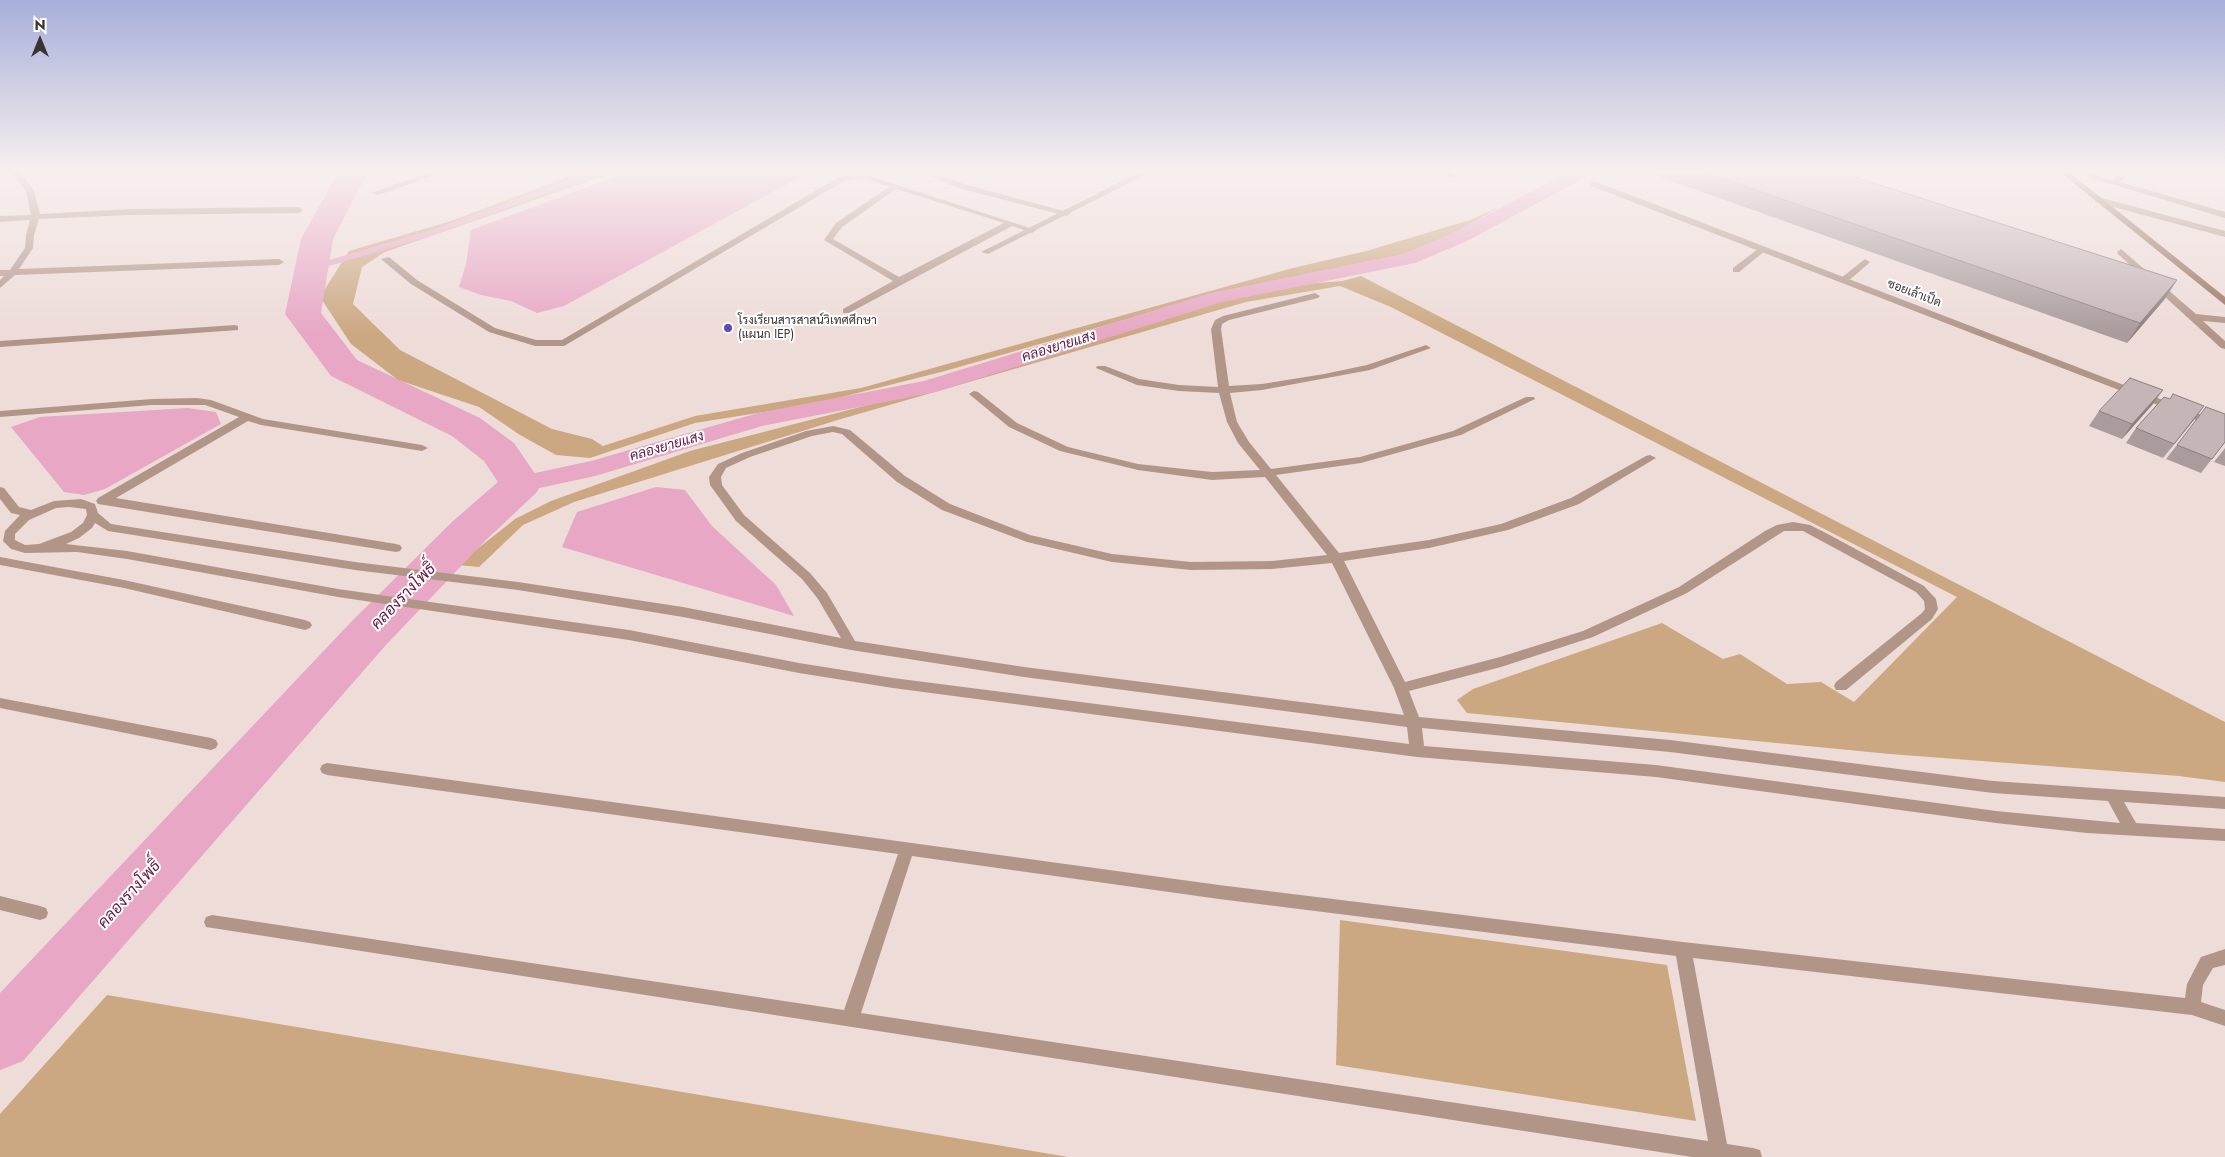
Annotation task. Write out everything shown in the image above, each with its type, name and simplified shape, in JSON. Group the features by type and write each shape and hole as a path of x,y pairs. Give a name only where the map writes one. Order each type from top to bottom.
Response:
{"street":[{"path":"0,285 13,272 29,248 33,226"},
{"path":"386,259 414,282 492,330 535,343 564,343 762,226"},
{"path":"838,226 828,240 899,281"},
{"path":"846,311 899,281 1005,226"},
{"path":"1020,226 1032,230"},
{"path":"985,252 1040,226"},
{"name":"ซอยเล้าเป็ด","path":"1703,226 2225,428"},
{"path":"2130,226 2225,302"},
{"path":"2195,226 2225,234"},
{"path":"1736,270 1762,249"},
{"path":"2121,252 2225,346"},
{"path":"0,273 279,262"},
{"path":"1844,280 1865,262"},
{"path":"1315,296 1226,318 1218,322 1216,329 1224,390 1232,422 1244,443 1336,558 1400,688 1414,722 1417,751"},
{"path":"2194,317 2225,320"},
{"path":"0,344 235,328"},
{"path":"1101,368 1137,382 1179,388 1224,390 1262,387 1324,377 1370,367 1426,348"},
{"path":"974,394 1013,425 1064,449 1138,467 1212,476 1268,473 1361,460 1447,436 1530,399"},
{"path":"0,414 152,402 197,401 207,402 247,417 280,425 422,448"},
{"path":"39,548 58,543 75,535 88,525 91,511 106,500 247,417"},
{"path":"851,645 823,596 806,576 740,518 716,485 715,477 722,466 746,455 810,433 833,430 846,432 902,479 946,507 1027,538 1112,558 1191,566 1272,565 1336,558 1429,544 1504,527 1576,501 1650,458"},
{"path":"0,491 15,510 32,514"},
{"path":"106,500 396,548"},
{"path":"2225,803 1993,787 1670,746 1414,722 1024,672 851,645 683,612 515,586 356,566 108,527 81,503 69,502 54,505 32,514 15,526 9,534 9,541 15,546 25,549 77,548 127,554 338,594 629,635 798,668 883,681 1417,751 1656,771 1996,817 2132,831 2225,835"},
{"path":"1400,688 1501,662 1588,634 1683,590 1775,531 1793,526 1806,528 1822,536 1920,589 1930,599 1932,609 1927,616 1841,686"},
{"path":"0,571 5,562 25,549"},
{"path":"5,562 124,584 305,625"},
{"path":"0,703 211,744"},
{"path":"327,769 1219,892 1683,949 2192,1007 2225,1018"},
{"path":"2112,795 2132,831"},
{"path":"850,1019 907,849"},
{"path":"0,903 40,913"},
{"path":"212,922 1753,1157"},
{"path":"1683,949 1719,1151"},
{"path":"2192,1007 2195,984 2207,962 2225,957"}],"shaded area":[{"path":"434,226 460,226 385,252 362,267 353,304 400,350 552,429 592,439 603,446 695,416 861,388 1293,268 1366,251 1450,226 1466,226 1430,247 1401,256 1205,297 945,371 814,404 695,423 590,458 556,455 520,435 479,407 398,380 351,344 320,297 349,251"},
{"path":"482,226 710,226 564,306 537,313 511,301 481,295 459,287 466,264 471,230"},
{"path":"1361,276 2225,722 2225,782 2179,776 1890,754 1467,713 1457,700 1473,689 1662,623 1723,659 1740,654 1787,684 1821,682 1854,702 1957,597 1391,307 1340,286 1246,302 841,419 574,502 523,525 479,567 457,565 515,519 551,501 690,451 895,398 1236,295 1304,284 1342,281"},
{"path":"188,408 216,412 221,424 105,489 84,495 64,492 11,427 40,417"},
{"path":"656,487 685,490 712,526 776,585 794,616 562,547 577,512"},
{"path":"1340,920 1667,965 1696,1121 1336,1065"},
{"path":"107,995 1068,1157 0,1157 0,1114"}],"building":[{"path":"1860,226 2008,226 2177,280 2140,323"},
{"path":"2130,378 2163,390 2132,424 2099,411"},
{"path":"2173,394 2204,406 2174,444 2136,428 2164,397 2170,399"},
{"path":"2206,407 2225,414 2225,442 2212,459 2177,445"}],"waterway":[{"name":"คลองรางโพธิ์","path":"0,1039 368,634 469,531 521,484 499,452 466,427 344,368 303,314 317,239 324,226"},
{"path":"312,268 450,226"},
{"name":"คลองยายแสง","path":"521,484 595,468 758,420 928,387 1218,297 1408,259 1481,226"}],"place":[{"name":"โรงเรียนสารสาสน์วิเทศศึกษา (แผนก IEP)","path":"728,328"}]}
